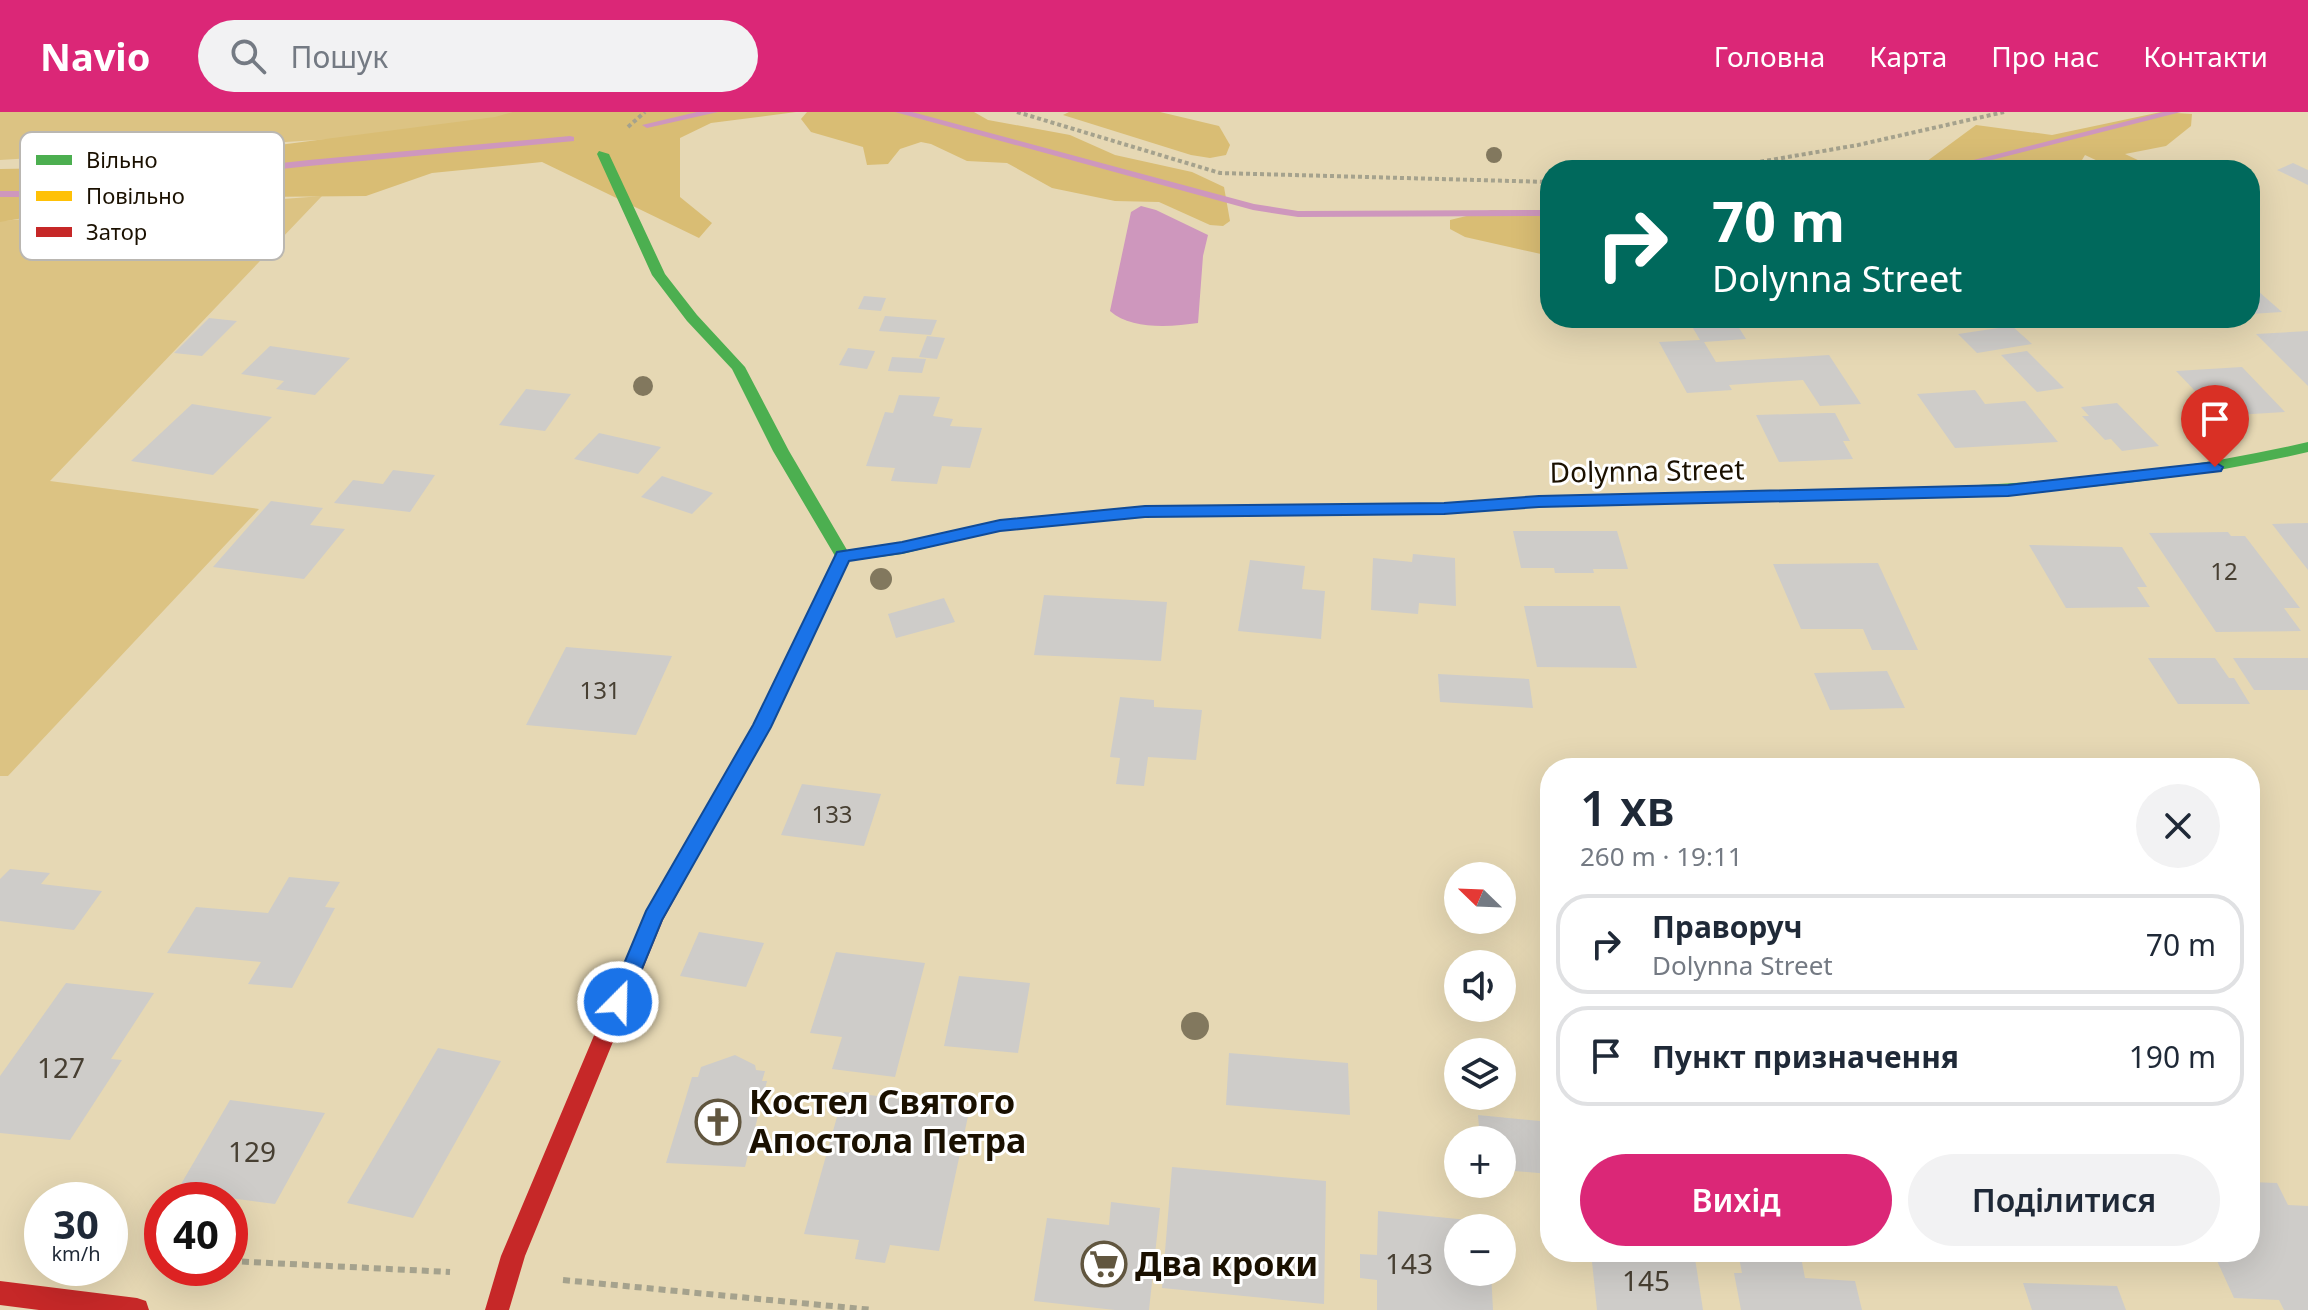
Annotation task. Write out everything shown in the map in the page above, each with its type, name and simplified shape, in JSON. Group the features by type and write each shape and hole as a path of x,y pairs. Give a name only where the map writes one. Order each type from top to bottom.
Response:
{"street":[{"path":"497,1310 508,1275 654,917 761,727 843,556 781,451 738,367 692,318 659,275 603,154"},
{"name":"Dolynna Street","path":"843,556 902,548 1000,525 1145,512 1444,508 1539,501 2008,491 2246,463 2308,447"},
{"path":"0,1293 137,1310"}],"path":[{"path":"1017,112 1220,173 1540,182"},
{"path":"1770,160 1858,145 2004,112"},
{"path":"248,1262 508,1275 745,1295 873,1310"}],"shaded area":[{"path":"0,112 594,112 585,123 284,142 284,132 20,132 20,159 0,160"},
{"path":"513,112 796,112 711,123 680,138 680,197 712,223 699,238 542,162 432,173 366,196 284,197 284,144 495,117"},
{"path":"807,112 974,112 988,120 1070,135 1115,155 1192,172 1224,187 1230,221 1223,226 1210,225 1159,202 1115,201 1052,188 1007,163 967,161 921,142 900,149 888,164 867,165 863,147 811,132 801,119"},
{"path":"1069,112 1160,112 1219,126 1230,145 1226,155 1210,158 1191,155 1063,115"},
{"path":"2161,112 2192,114 2191,126 2166,146 2125,154 2138,160 2096,160 2085,155 2082,160 1929,160 1976,125 2052,135"},
{"path":"0,169 20,169 20,219 0,222"},
{"path":"322,196 284,236 284,199"},
{"path":"1141,206 1208,235 1203,256 1198,323 1164,326 1140,324 1110,311 1131,212"},
{"path":"1491,210 1540,212 1540,254 1465,237 1450,229 1450,220"},
{"path":"20,219 20,260 261,260 50,481 259,509 8,776 0,776 0,221"}],"building":[{"path":"2293,163 2308,170 2308,185 2277,170"},
{"path":"2260,293 2282,312 2260,313"},
{"path":"864,296 886,298 881,311 858,309"},
{"path":"885,316 937,320 931,335 879,331"},
{"path":"209,318 237,321 202,356 174,353"},
{"path":"1693,328 1739,328 1746,339 1704,342 1716,362 1829,355 1861,404 1820,406 1803,380 1729,385 1732,390 1687,393 1659,342 1700,340"},
{"path":"2014,328 2032,344 1977,353 1958,334"},
{"path":"2308,331 2308,386 2256,334"},
{"path":"927,336 945,338 937,359 919,357"},
{"path":"270,346 350,358 315,395 276,389 284,381 241,374"},
{"path":"848,348 875,351 867,369 839,365"},
{"path":"2027,351 2064,388 2037,392 2001,355"},
{"path":"892,357 926,359 922,373 888,371"},
{"path":"2242,367 2285,412 2219,416 2176,371"},
{"path":"526,389 571,394 545,431 499,425"},
{"path":"1975,390 1985,404 2025,401 2058,442 1955,448 1917,394"},
{"path":"899,395 940,397 933,416 953,419 950,426 982,428 970,468 942,466 937,484 891,481 895,468 866,466 885,412 893,413"},
{"path":"2117,403 2159,446 2122,451 2111,439 2105,440 2082,416 2089,416 2081,407"},
{"path":"192,404 272,417 213,475 131,461"},
{"path":"1835,413 1850,441 1843,441 1853,459 1779,462 1756,415"},
{"path":"599,433 661,447 638,474 574,459"},
{"path":"393,470 435,475 410,512 334,503 353,480 383,484"},
{"path":"662,476 713,493 692,514 641,497"},
{"path":"271,501 323,508 310,525 345,529 304,579 213,567"},
{"path":"2308,523 2308,570 2272,524"},
{"path":"1513,531 1617,531 1628,569 1555,573 1554,568 1521,568"},
{"path":"2228,532 2231,536 2245,536 2300,608 2284,608 2301,631 2216,632 2149,533"},
{"path":"2029,545 2122,547 2147,587 2137,587 2150,607 2066,608"},
{"path":"1413,554 1455,558 1456,606 1419,603 1418,614 1371,610 1373,558 1412,562"},
{"path":"1250,560 1305,566 1302,589 1325,591 1321,639 1238,631"},
{"path":"1878,563 1918,650 1872,650 1863,629 1801,629 1773,564"},
{"path":"1044,595 1167,602 1161,661 1034,655"},
{"path":"944,598 955,622 896,638 888,614"},
{"path":"1524,606 1620,606 1637,668 1537,667"},
{"path":"566,647 672,656 636,735 526,725"},
{"path":"2148,658 2215,658 2229,678 2234,678 2250,704 2178,704"},
{"path":"2233,658 2308,658 2308,690 2254,690"},
{"path":"1887,671 1905,708 1830,710 1814,673"},
{"path":"1438,674 1529,679 1533,708 1440,702"},
{"path":"1120,697 1154,700 1154,707 1202,710 1196,760 1148,757 1144,786 1116,784 1120,758 1110,757"},
{"path":"802,784 881,794 864,846 781,835"},
{"path":"10,869 50,873 41,884 102,891 74,930 0,921 0,879"},
{"path":"289,877 340,882 325,907 335,908 292,988 248,984 261,962 167,953 196,907 268,913"},
{"path":"699,932 764,943 746,987 680,976"},
{"path":"836,952 925,963 895,1077 832,1069 842,1037 810,1033"},
{"path":"959,976 1030,983 1018,1053 944,1046"},
{"path":"66,983 154,993 111,1059 122,1060 70,1140 0,1133 0,1076"},
{"path":"438,1048 501,1061 413,1218 347,1203"},
{"path":"1229,1053 1348,1063 1350,1115 1226,1105"},
{"name":"Костел Святого Апостола Петра","path":"735,1055 755,1065 756,1070 765,1071 762,1081 767,1081 745,1167 666,1163 692,1077 698,1077 701,1067"},
{"path":"844,1092 970,1107 939,1251 890,1245 885,1263 855,1259 859,1240 804,1234"},
{"path":"230,1100 325,1113 275,1204 248,1200 248,1182 182,1182"},
{"path":"1478,1115 1540,1121 1540,1173 1516,1171 1516,1126 1479,1126"},
{"path":"1172,1167 1326,1181 1324,1304 1162,1288"},
{"path":"2260,1182 2277,1183 2288,1205 2308,1206 2308,1310 2284,1310 2279,1300 2234,1298 2218,1262 2260,1262"},
{"path":"1111,1202 1160,1208 1149,1310 1115,1310 1034,1301 1047,1218 1109,1225"},
{"path":"1378,1211 1444,1218 1444,1286 1492,1286 1493,1310 1377,1310 1377,1280 1360,1278 1360,1254 1377,1255"},
{"path":"1592,1262 1696,1262 1703,1310 1597,1310"},
{"path":"1740,1262 1802,1262 1805,1278 1855,1281 1862,1310 1741,1310 1734,1273 1742,1273"},
{"path":"2023,1283 2117,1286 2126,1310 2032,1310"}],"waterway":[{"path":"647,125 713,112"},
{"path":"900,112 1253,207 1298,214 1540,213"},
{"path":"1980,160 2176,112"},
{"path":"284,166 570,139"},
{"path":"0,194 20,194"}],"traffic: fast":[{"path":"603,154 659,275 692,318 738,367 781,451 843,556"},
{"path":"1905,493 2108,482 2208,468 2308,447"},
{"path":"843,556 902,548 1000,525 1145,512 1370,509"},
{"path":"720,800 761,727 843,556"}],"traffic: slow":[{"path":"1370,509 1444,508 1539,501 1905,493"}],"traffic: jam":[{"path":"497,1310 513,1256 654,917 720,800"},
{"path":"0,1293 137,1310"}],"place":[{"name":"Костел Святого Апостола Петра","path":"718,1122"},
{"name":"Два кроки","path":"1104,1264"}],"route":[{"path":"618,1002 654,917 761,727 843,556 902,548 1000,525 1145,512 1444,508 1539,501 2008,491 2153,477 2215,467"}]}
